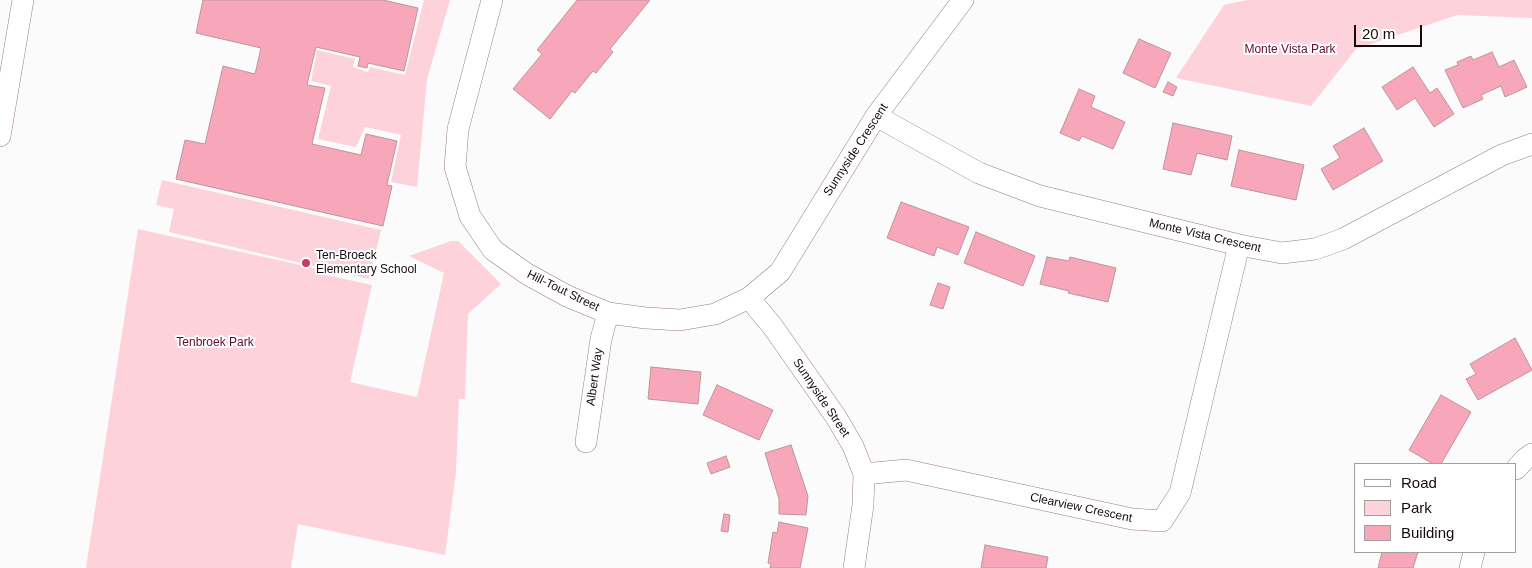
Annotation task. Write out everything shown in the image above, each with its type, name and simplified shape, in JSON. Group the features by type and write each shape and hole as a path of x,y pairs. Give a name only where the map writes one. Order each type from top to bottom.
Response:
{"street":[{"path":"1,126 23,0"},
{"name":"Hill-Tout Street","path":"492,0 458,129 455,166 470,216 493,250 527,274 567,296 608,313 680,320 715,314 749,298"},
{"name":"Sunnyside Crescent","path":"749,298 780,272 876,116 963,0"},
{"name":"Monte Vista Crescent","path":"876,116 979,173 1040,196 1282,254 1315,249 1343,239 1502,155 1532,144"},
{"name":"Clearview Crescent","path":"864,474 906,470 1132,519 1162,520 1180,493 1239,245"},
{"name":"Sunnyside Street","path":"749,298 773,327 836,417 853,446 864,474 863,505 854,568"},
{"name":"Albert Way","path":"586,442 601,338 608,313"},
{"path":"1517,469 1532,454"},
{"path":"1470,568 1474,553"}],"green space":[{"path":"424,0 450,0 427,79 417,187 391,182 401,135 365,127 356,147 318,139 331,86 311,81 317,50 355,59 353,67 368,72 370,67 405,75"},
{"name":"Monte Vista Park","path":"1247,0 1532,0 1532,18 1457,15 1356,49 1311,106 1176,78 1224,5"},
{"path":"162,180 381,230 369,279 169,232 174,209 156,205"},
{"name":"Tenbroek Park","path":"138,229 327,271 326,275 372,285 350,382 417,397 444,273 409,256 451,241 458,241 501,284 468,314 465,399 459,399 456,472 445,555 298,524 291,568 86,568"}],"building":[{"name":"Ten-Broeck Elementary School","path":"203,0 383,0 418,8 404,71 368,63 367,68 358,66 360,57 316,47 307,85 325,88 312,144 361,155 366,134 397,141 387,185 392,186 383,226 176,179 185,140 205,144 223,66 255,74 261,48 196,33"},
{"path":"577,0 650,0 610,49 613,52 596,73 593,71 575,93 572,91 550,119 513,89 542,54 537,50"},
{"path":"1139,39 1171,53 1155,88 1123,73"},
{"path":"1492,52 1499,67 1514,60 1527,87 1505,97 1501,86 1481,95 1483,99 1463,108 1445,70 1458,65 1457,62 1471,56 1473,60"},
{"path":"1413,67 1430,93 1437,88 1454,114 1434,127 1415,98 1397,110 1382,87"},
{"path":"1168,82 1177,87 1173,96 1163,92"},
{"path":"1079,89 1095,96 1091,107 1125,122 1113,149 1082,136 1079,141 1060,133"},
{"path":"1173,123 1232,136 1227,160 1197,153 1191,175 1163,169"},
{"path":"1364,128 1383,161 1333,190 1321,169 1340,158 1333,146"},
{"path":"1239,150 1304,165 1296,200 1231,186"},
{"path":"901,202 969,227 958,255 937,247 934,256 887,238"},
{"path":"976,232 1035,256 1023,286 964,263"},
{"path":"1047,257 1069,261 1070,257 1116,268 1108,302 1068,293 1069,291 1040,284"},
{"path":"938,283 950,287 943,309 930,305"},
{"path":"1515,338 1532,370 1478,400 1466,379 1476,374 1470,364"},
{"path":"651,367 701,372 698,404 648,399"},
{"path":"717,385 773,410 759,440 703,415"},
{"path":"1441,395 1471,412 1442,463 1431,463 1409,450"},
{"path":"791,445 808,496 806,515 779,514 779,499 765,453"},
{"path":"726,456 730,467 711,474 707,463"},
{"path":"724,514 730,515 728,532 721,531"},
{"path":"779,522 808,528 800,568 770,568 771,564 768,563 773,532 777,533"},
{"path":"985,545 1048,557 1046,568 981,568"},
{"path":"1382,553 1418,553 1413,568 1378,568"}],"place":[{"name":"Ten-Broeck Elementary School","path":"306,263"}]}
